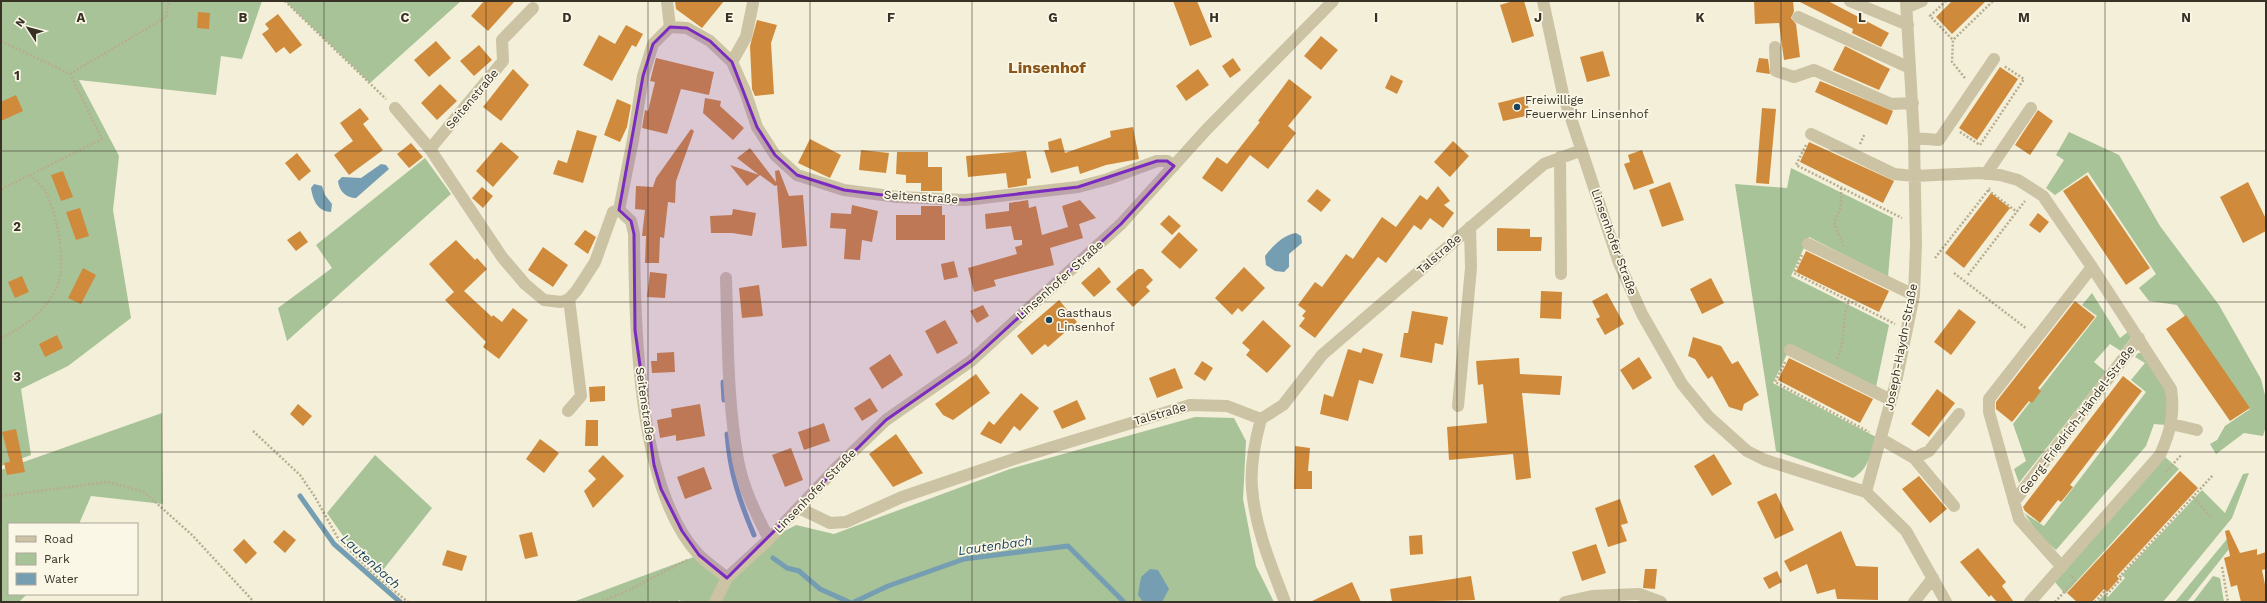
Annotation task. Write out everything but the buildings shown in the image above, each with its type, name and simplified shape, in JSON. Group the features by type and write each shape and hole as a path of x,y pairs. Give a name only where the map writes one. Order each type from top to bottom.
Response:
{"street":[{"path":"667,1 670,27"},
{"name":"Linsenhofer Straße","path":"715,602 727,578 769,539 836,468 886,420 971,361 1121,224 1207,129 1333,1"},
{"name":"Linsenhofer Straße","path":"1543,1 1563,94 1619,263 1642,314 1666,359 1709,418 1747,451 1866,492 1906,531 1946,602"},
{"path":"1850,1 1908,25"},
{"name":"Joseph-Haydn-Straße","path":"1866,492 1891,400 1914,295 1914,138 1907,4 1922,1"},
{"path":"395,108 430,149 502,257 525,284 544,300 561,302 569,299 595,262 613,212 619,210 633,140 643,76 653,44 670,27 687,28 710,41 732,62 746,37 753,3"},
{"name":"Seitenstraße","path":"430,149 503,61 502,40 532,8"},
{"path":"1798,17 1910,68"},
{"path":"1774,47 1776,71 1794,77 1814,70 1891,104 1913,103"},
{"path":"1914,138 1939,140 1994,59"},
{"name":"Seitenstraße","path":"732,62 745,92 757,127 775,155 797,175 844,190 898,197 966,200 1078,187 1108,179 1157,161 1167,162 1174,166"},
{"path":"1986,174 2031,108"},
{"name":"Georg-Friedrich-Händel-Straße","path":"1811,134 1894,174 1914,176 2000,175 2018,180 2043,196 2092,267 2171,389 2174,407 2169,436 2160,455 2066,571 2030,602"},
{"name":"Talstraße","path":"798,508 830,523 846,522 902,497 1017,458 1190,405 1227,406 1261,419 1283,406 1322,355 1544,164 1560,156 1582,150"},
{"path":"1560,156 1561,274"},
{"name":"Seitenstraße","path":"619,210 630,221 634,234 635,330 654,465 672,513 698,555 727,578"},
{"path":"1458,406 1471,268 1470,227"},
{"path":"1808,244 1914,295"},
{"name":"Georg-Friedrich-Händel-Straße","path":"2066,571 2019,519 1989,412 1989,399 2036,336 2092,267"},
{"name":"Linsenhofer Straße","path":"726,278 732,410 738,461 745,487 769,539"},
{"path":"568,411 581,396 569,299"},
{"name":"Georg-Friedrich-Händel-Straße","path":"2014,502 2139,338"},
{"path":"1790,350 1891,400"},
{"path":"1914,458 1929,451 1959,414"},
{"path":"1261,419 1254,446 1252,488 1263,548 1285,602"},
{"path":"2171,424 2197,430"},
{"path":"1881,438 1914,458 1954,506"},
{"path":"1914,602 1933,578"},
{"path":"1565,602 1592,596 1639,594 1661,602"}],"path":[{"path":"70,74 166,17 169,1"},
{"path":"285,1 395,108"},
{"path":"1946,1 1930,16 1953,40"},
{"path":"1974,89 1952,62 1953,40 1993,1"},
{"path":"1,41 70,74 102,139 1,189"},
{"path":"1950,125 1980,145 2024,79 1994,59"},
{"path":"1811,134 1796,165 1915,225"},
{"path":"1,338 19,328 35,316 57,288 61,276 60,242 55,220 45,190 30,175"},
{"path":"1935,258 2000,175"},
{"path":"1839,259 1845,245 1834,223 1841,207 1841,188"},
{"path":"1988,190 2017,212"},
{"path":"1968,275 2034,190"},
{"path":"1808,244 1794,274 1906,330"},
{"path":"1954,273 2036,336"},
{"path":"1832,371 1843,347 1842,331 1845,322 1844,312 1849,301"},
{"path":"1790,350 1775,382 1881,438"},
{"path":"253,431 300,475 315,497 339,540 377,576 408,602"},
{"path":"2095,602 2104,592 2107,594 2122,578 2120,576 2213,475"},
{"path":"1,496 108,482 144,492 192,535 254,602"},
{"path":"2193,497 2212,518"},
{"path":"599,602 625,592 698,555"},
{"path":"2222,568 2228,602"},
{"path":"2055,602 2075,580 2066,571"}],"highlighted area":[{"path":"670,27 687,28 710,41 732,62 757,127 775,155 797,175 844,190 898,197 965,200 1078,187 1157,161 1167,161 1174,166 1121,224 971,361 886,420 727,578 699,555 682,531 661,489 654,465 635,330 634,234 631,221 619,210 643,76 653,44"}],"green space":[{"path":"1,1 262,1 242,59 221,56 216,95 79,80 119,156 113,210 131,318 68,366 21,389 31,455 1,466"},
{"path":"285,1 461,1 370,83"},
{"path":"2069,132 2119,155 2160,226 2219,305 2261,379 2266,399 2266,426 2263,436 2244,433 2216,454 2210,444 2217,440 2225,426 2250,409 2177,305 2149,301 2139,288 2156,274 2088,172 2055,195 2046,188 2064,160 2056,155"},
{"path":"425,158 451,194 287,341 278,308 332,268 316,245"},
{"path":"1791,168 1893,218 1888,277 1809,237 1791,276 1889,325 1876,387 1791,346 1773,383 1876,437 1869,460 1863,470 1853,478 1776,451 1735,184 1787,188"},
{"path":"2092,293 2120,338 2129,331 2131,338 2121,351 2110,344 2094,362 2106,372 2019,483 2014,469 2026,461 2013,424 2097,316 2082,305"},
{"path":"2138,353 2145,353 2161,379 2167,396 2168,405 2166,425 2154,424 2146,446 2056,550 2040,536 2024,513 2044,526 2146,392 2131,380 2145,363 2135,357"},
{"path":"162,413 163,504 91,496 79,523 8,523 8,595 26,595 19,602 1,602 1,470"},
{"path":"1195,417 1234,418 1246,441 1243,499 1256,566 1274,602 681,602 680,600 676,602 573,602 699,555 727,578 769,539 796,525 834,534 1010,469"},
{"path":"375,455 432,508 379,575 346,540 327,513"},
{"path":"2165,457 2179,469 2065,594 2055,582"},
{"path":"2249,473 2232,518 2163,602 2097,602 2105,594 2108,597 2125,578 2122,575 2202,490 2225,513 2243,474"},
{"path":"2227,539 2233,544 2187,602 2175,602"},
{"path":"2213,576 2220,578 2224,602 2193,602"}],"water":[{"path":"381,164 386,165 389,169 356,198 349,197 341,191 338,181 342,177 361,178"},
{"path":"314,184 322,186 325,195 332,204 331,212 322,210 316,204 311,188"},
{"path":"1296,233 1301,236 1302,243 1289,254 1289,267 1284,272 1275,271 1266,265 1265,256 1271,248 1287,236"},
{"path":"1150,569 1158,570 1169,589 1162,602 1143,602 1138,595 1141,577"}],"waterway":[{"path":"723,382 724,400"},
{"path":"727,434 730,461 736,486 754,535"},
{"name":"Lautenbach","path":"300,496 334,544 400,602"},
{"name":"Lautenbach","path":"854,602 888,586 964,559 1068,546 1124,602"},
{"path":"773,558 787,568 799,571 820,589 849,602"}],"place":[{"name":"Freiwillige Feuerwehr Linsenhof","path":"1517,107"},
{"name":"Gasthaus Linsenhof","path":"1049,320"}],"district":[{"name":"Linsenhof","path":"1047,67"}]}
